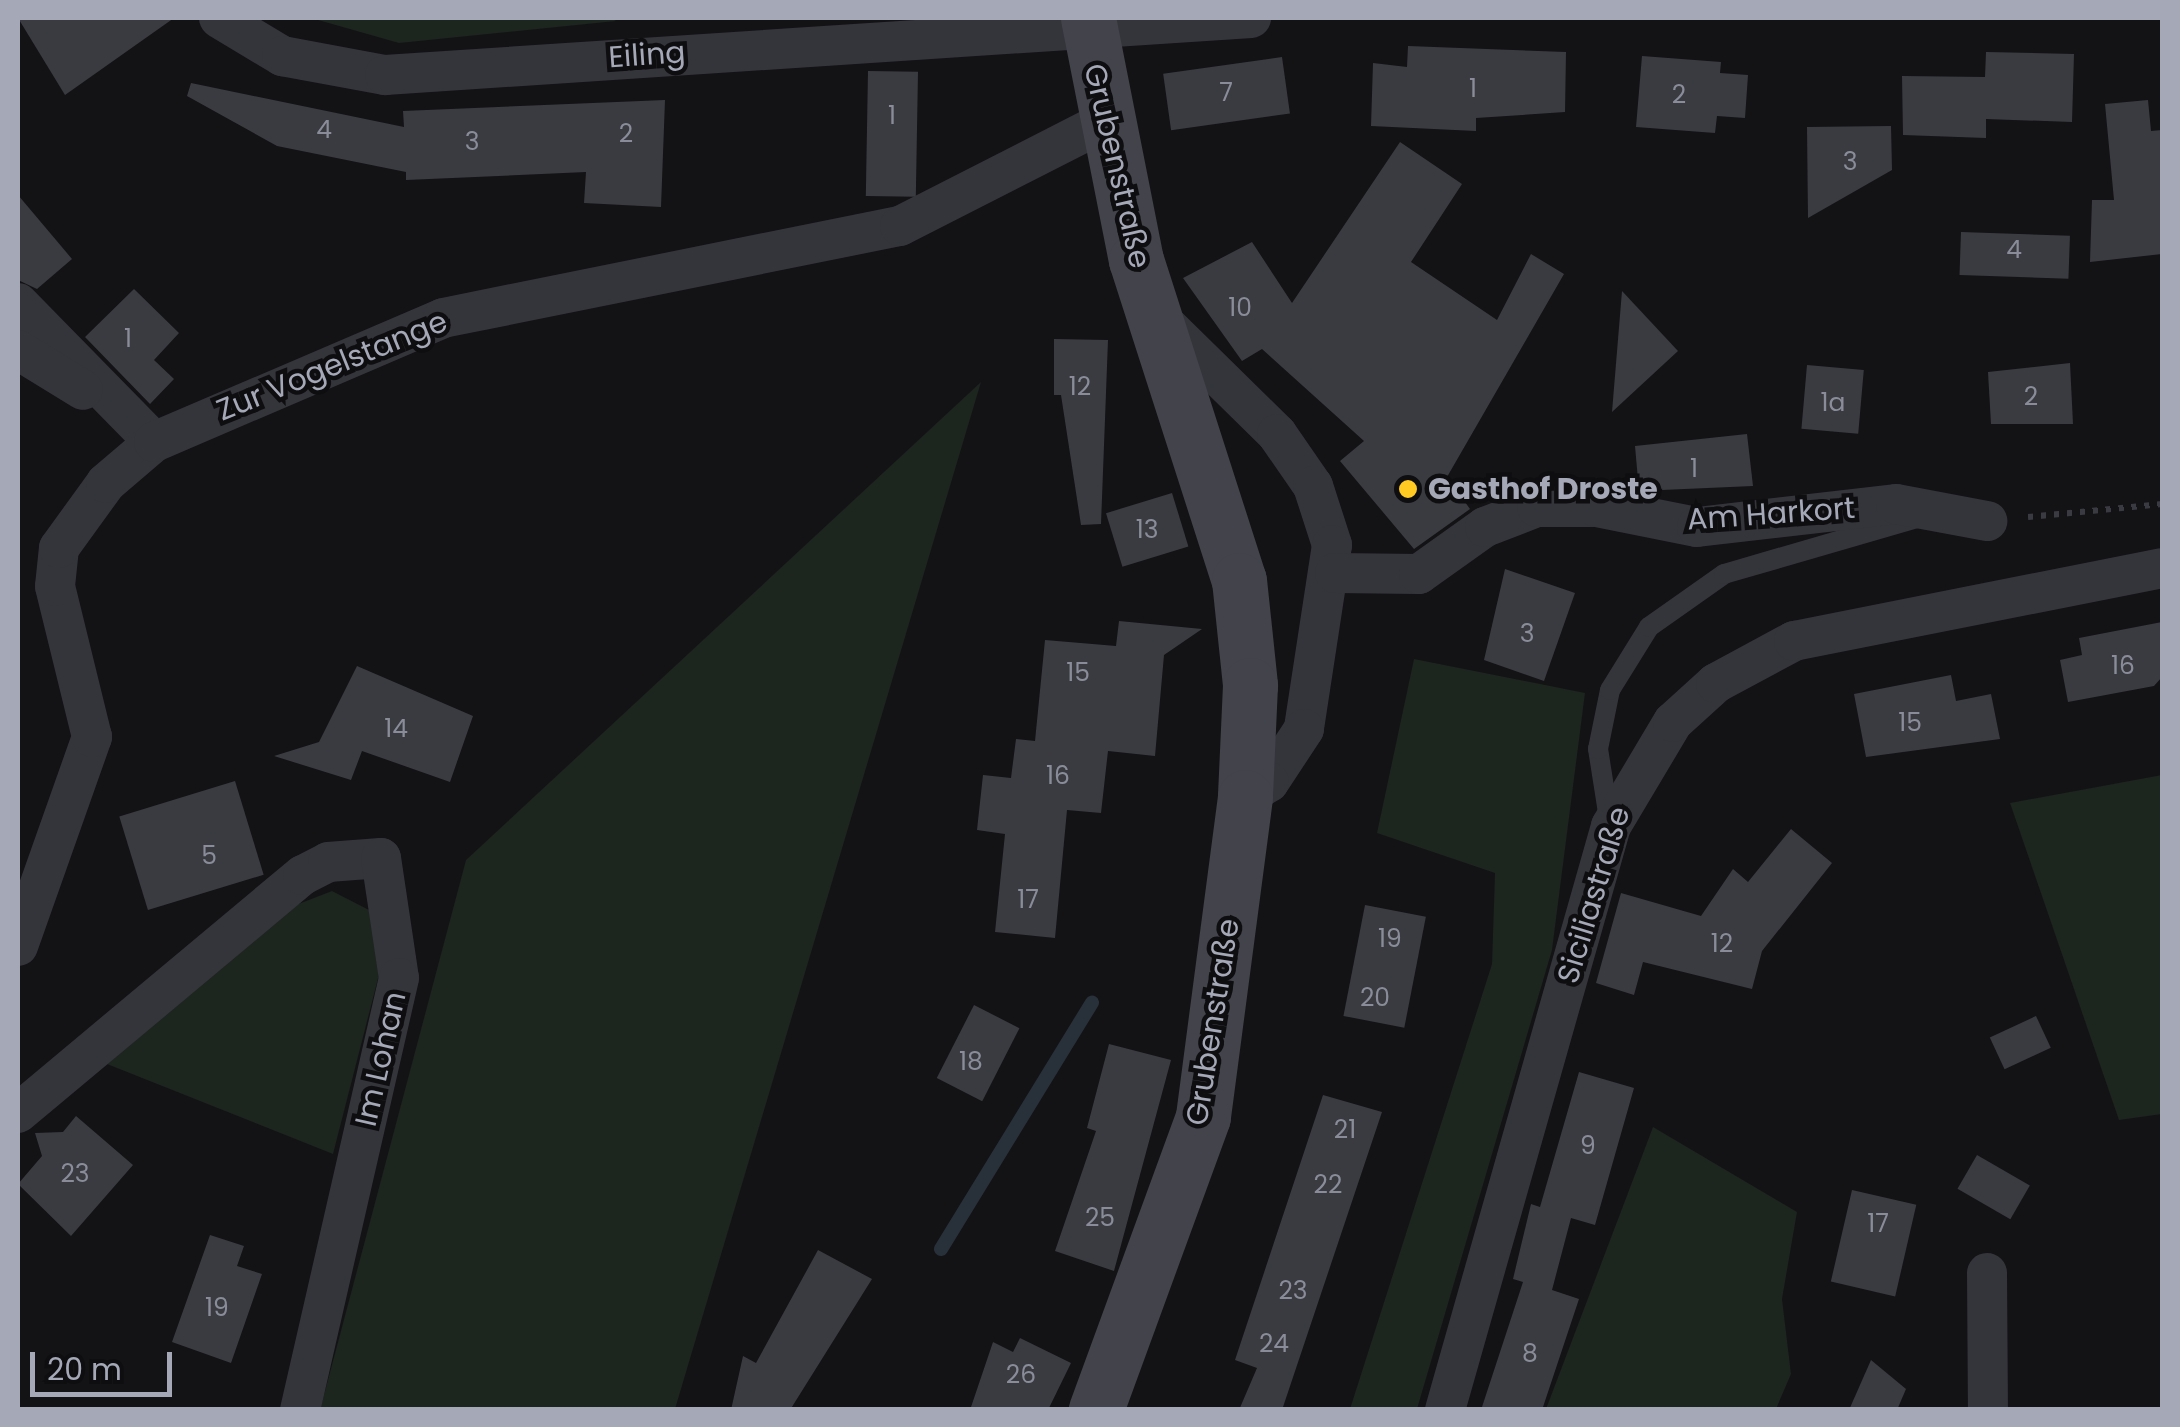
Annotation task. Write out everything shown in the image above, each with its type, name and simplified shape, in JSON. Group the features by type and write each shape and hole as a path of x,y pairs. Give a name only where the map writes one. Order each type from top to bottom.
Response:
{"main road":[{"name":"Grubenstraße","path":"1088,25 1102,123 1153,313 1239,580 1250,685 1245,797 1203,1116 1096,1410"}],"street":[{"name":"Eiling","path":"218,18 282,56 385,76 1088,25 1252,18"},
{"name":"Zur Vogelstange","path":"18,946 92,737 55,586 60,548 75,518 154,442 444,318 900,226 1102,123"},
{"path":"18,303 154,442"},
{"name":"Grubenstraße","path":"1153,313 1286,447 1326,514 1335,573 1304,728 1269,782 1245,797"},
{"path":"18,350 114,402"},
{"name":"Am Harkort","path":"1335,573 1418,574 1485,527 1537,507 1696,526 1896,504 1942,509 1987,520"},
{"name":"Siciliastraße","path":"1445,1410 1610,826 1673,722 1752,659 1872,622 2162,568"},
{"name":"Im Lohan","path":"18,1113 303,875 328,862 381,858 400,978 300,1410"},
{"path":"1988,1273 1988,1410"}],"lane":[{"path":"1610,826 1598,750 1610,690 1649,626 1724,574 1942,509"}],"path":[{"path":"1987,520 2162,504"}],"shaded area":[{"path":"311,18 611,18 616,21 399,43"},
{"path":"981,382 675,1409 320,1410 466,860"},
{"path":"1414,659 1585,693 1552,950 1417,1409 1350,1409 1492,964 1495,873 1377,833"},
{"path":"2162,775 2162,1114 2119,1120 2010,803"},
{"path":"332,891 371,911 382,963 333,1154 107,1064 283,910"},
{"path":"1653,1127 1797,1212 1782,1299 1791,1374 1776,1409 1546,1409"}],"building":[{"path":"18,18 174,18 65,95"},
{"path":"1408,46 1566,52 1565,112 1476,118 1476,131 1371,126 1373,63 1407,67"},
{"path":"1986,52 2074,54 2072,122 1986,119 1986,138 1903,135 1902,76 1985,77"},
{"path":"1642,56 1721,62 1720,73 1748,75 1745,118 1717,116 1715,133 1636,127"},
{"path":"1282,57 1290,113 1171,130 1163,74"},
{"path":"868,71 918,72 916,197 866,196"},
{"path":"191,83 404,127 403,111 665,100 661,207 584,203 586,172 406,180 406,172 277,146 187,96"},
{"path":"2148,100 2151,131 2162,130 2162,254 2090,262 2092,200 2114,200 2105,104"},
{"path":"1891,126 1892,170 1808,218 1807,127"},
{"path":"1400,142 1462,184 1411,262 1497,320 1531,254 1564,274 1447,477 1470,509 1414,549 1340,461 1364,441 1262,349 1242,361 1183,278 1252,242 1292,303"},
{"path":"18,195 72,259 37,289 18,280"},
{"path":"1961,232 2070,236 2068,279 1959,275"},
{"path":"134,289 179,333 154,360 174,379 150,404 85,337"},
{"path":"1622,291 1678,351 1612,412"},
{"path":"1054,339 1108,340 1101,524 1081,525 1061,395 1054,395"},
{"path":"2070,363 2073,424 1991,424 1988,372"},
{"path":"1807,365 1864,370 1858,434 1801,429"},
{"path":"1747,434 1753,486 1639,491 1635,446"},
{"path":"1172,493 1188,547 1122,567 1106,513"},
{"path":"1505,569 1575,593 1544,681 1484,660"},
{"path":"1119,621 1202,629 1164,655 1155,756 1108,751 1101,813 1067,810 1055,938 995,932 1005,834 977,830 983,775 1011,778 1016,739 1035,741 1045,640 1116,646"},
{"path":"2162,622 2162,677 2154,686 2068,702 2060,660 2082,655 2079,638"},
{"path":"357,666 473,716 450,782 362,751 351,780 274,756 319,742"},
{"path":"1951,675 1956,701 1991,694 2000,739 1866,757 1854,694"},
{"path":"235,781 264,875 148,910 119,816"},
{"path":"1791,829 1832,863 1762,951 1752,989 1643,962 1634,995 1596,983 1621,893 1701,916 1733,869 1748,882"},
{"path":"1365,905 1426,917 1404,1028 1343,1016"},
{"path":"974,1005 1019,1028 982,1101 937,1078"},
{"path":"2036,1016 2051,1048 2005,1069 1990,1038"},
{"path":"1109,1044 1171,1060 1114,1271 1055,1251 1096,1131 1087,1128"},
{"path":"1579,1072 1634,1088 1595,1225 1571,1218 1552,1290 1579,1299 1542,1410 1481,1410 1523,1282 1513,1279 1531,1204 1540,1207"},
{"path":"1323,1095 1382,1112 1282,1410 1239,1410 1257,1368 1235,1360"},
{"path":"76,1116 133,1165 71,1236 18,1184 42,1156 35,1133 63,1132"},
{"path":"1977,1155 2030,1186 2010,1219 1958,1189"},
{"path":"1852,1190 1916,1205 1895,1296 1831,1282"},
{"path":"210,1235 244,1246 237,1266 262,1274 231,1363 172,1342"},
{"path":"818,1250 872,1279 790,1410 731,1410 743,1356 756,1363"},
{"path":"1020,1338 1071,1363 1048,1410 970,1410 993,1342 1013,1352"},
{"path":"1871,1360 1906,1389 1897,1410 1849,1410"}],"waterway":[{"path":"941,1249 1092,1003"}],"place":[{"name":"Gasthof Droste","path":"1408,489"}]}
